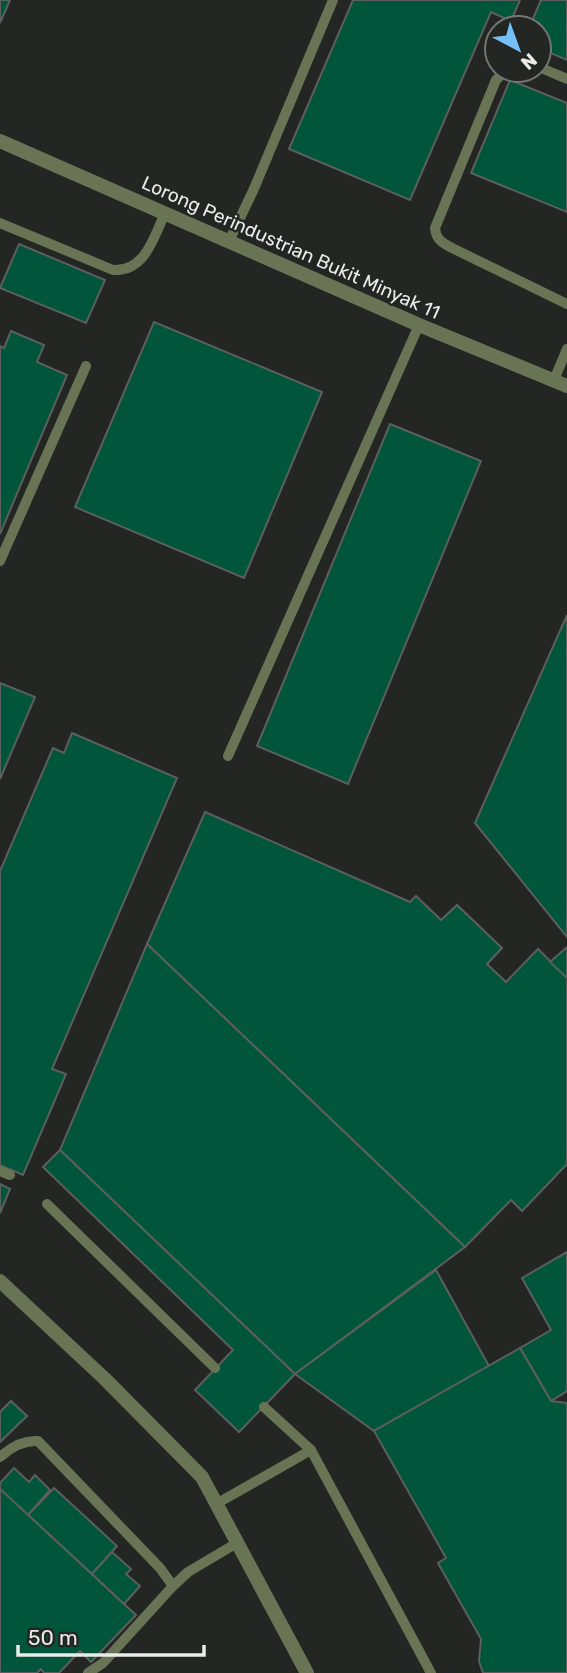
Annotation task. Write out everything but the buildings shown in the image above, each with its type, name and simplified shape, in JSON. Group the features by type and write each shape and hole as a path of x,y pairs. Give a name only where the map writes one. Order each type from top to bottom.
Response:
{"street":[{"name":"Lorong Perindustrian Bukit Minyak 11","path":"0,141 419,325 560,383"},
{"path":"0,1281 105,1379 202,1477 307,1673"}],"lane":[{"path":"229,241 253,191 333,0"},
{"path":"494,84 435,228 435,235 452,248 567,304"},
{"path":"0,223 113,270 125,271 136,266 148,249 165,213"},
{"path":"228,756 419,325"},
{"path":"560,383 567,349"},
{"path":"0,561 86,366"},
{"path":"47,1204 215,1368"},
{"path":"264,1407 311,1450 431,1673"},
{"path":"0,1457 10,1448 29,1441 38,1441 173,1586"},
{"path":"216,1504 311,1450"},
{"path":"88,1673 103,1663 188,1572 237,1543"}]}
